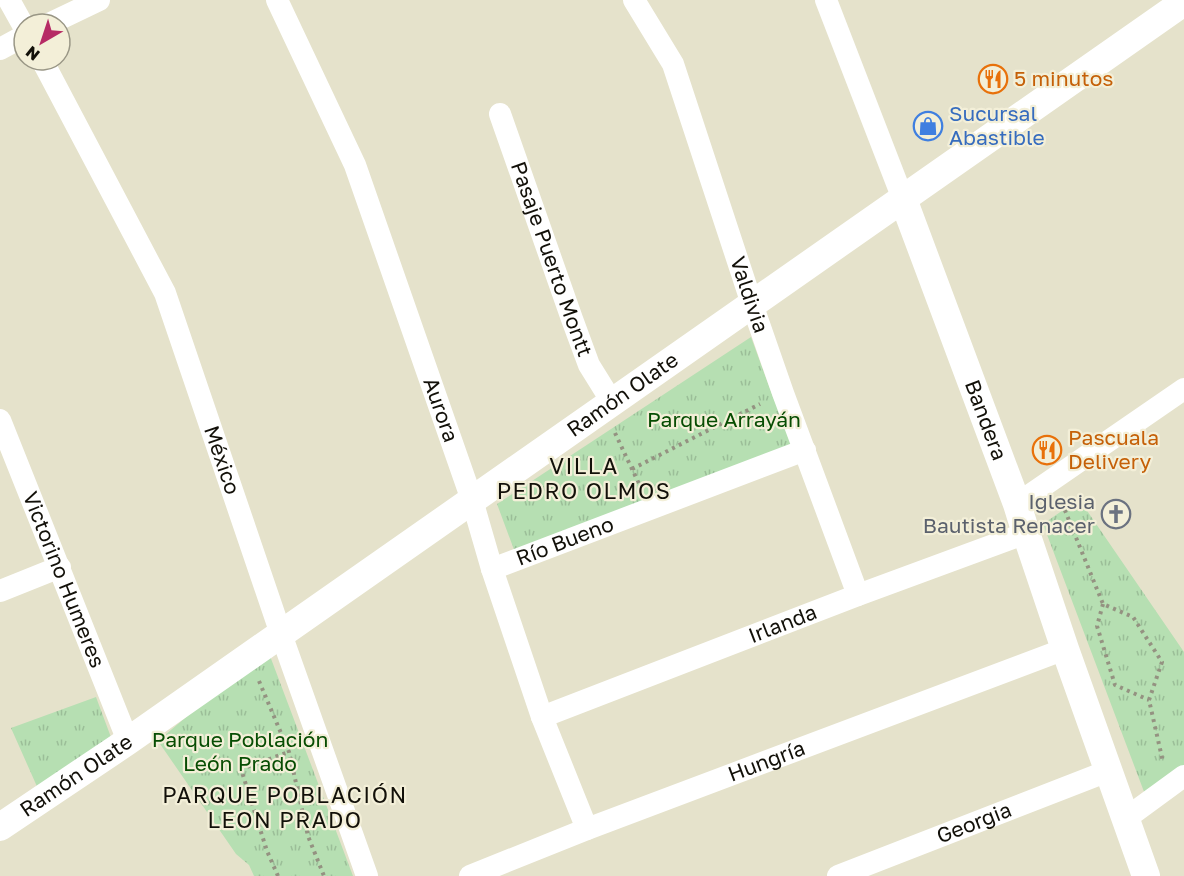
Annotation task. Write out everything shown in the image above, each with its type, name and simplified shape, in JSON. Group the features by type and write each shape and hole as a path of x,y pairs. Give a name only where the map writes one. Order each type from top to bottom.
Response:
{"street":[{"path":"72,13 99,0"},
{"name":"Aurora","path":"277,0 355,165 472,500 492,569 542,717 587,829"},
{"name":"Valdivia","path":"634,0 674,64 752,304 858,595"},
{"name":"Bandera","path":"826,0 1017,504 1065,649 1146,876"},
{"name":"Ramón Olate","path":"0,827 128,741 1184,2"},
{"name":"México","path":"48,72 165,293 281,634 367,876"},
{"name":"Pasaje Puerto Montt","path":"500,114 568,308 608,405"},
{"path":"1017,504 1184,389"},
{"name":"Victorino Humeres","path":"0,420 128,741"},
{"name":"Río Bueno","path":"492,569 805,450"},
{"name":"Irlanda","path":"542,717 1026,532"},
{"path":"0,591 60,567"},
{"name":"Hungría","path":"470,876 587,829 1065,649"},
{"name":"Georgia","path":"838,876 1108,771"},
{"path":"1125,819 1176,782"}],"path":[{"path":"632,469 783,393"},
{"path":"608,405 632,469 651,508"},
{"path":"1053,480 1103,604 1097,626 1115,686 1149,700"},
{"path":"1103,604 1133,617 1162,662 1149,700 1167,780 1176,782"},
{"path":"248,657 289,752 308,836 324,876"},
{"path":"278,876 267,851 241,770 289,752"}],"green space":[{"name":"Parque Arrayán","path":"751,337 773,397 797,450 516,555 497,504"},
{"path":"1079,499 1184,652 1184,766 1146,797 1043,524"},
{"name":"Parque Población León Prado","path":"267,648 353,876 254,876 249,865 236,854 158,741"},
{"path":"96,697 112,740 39,791 11,728"}],"place":[{"name":"5 minutos","path":"993,79"},
{"name":"Sucursal Abastible","path":"928,126"},
{"name":"Pascuala Delivery","path":"1047,450"},
{"name":"Iglesia Bautista Renacer","path":"1116,514"}],"district":[{"name":"VILLA PEDRO OLMOS","path":"584,479"},
{"name":"PARQUE POBLACIÓN LEON PRADO","path":"285,808"}]}
